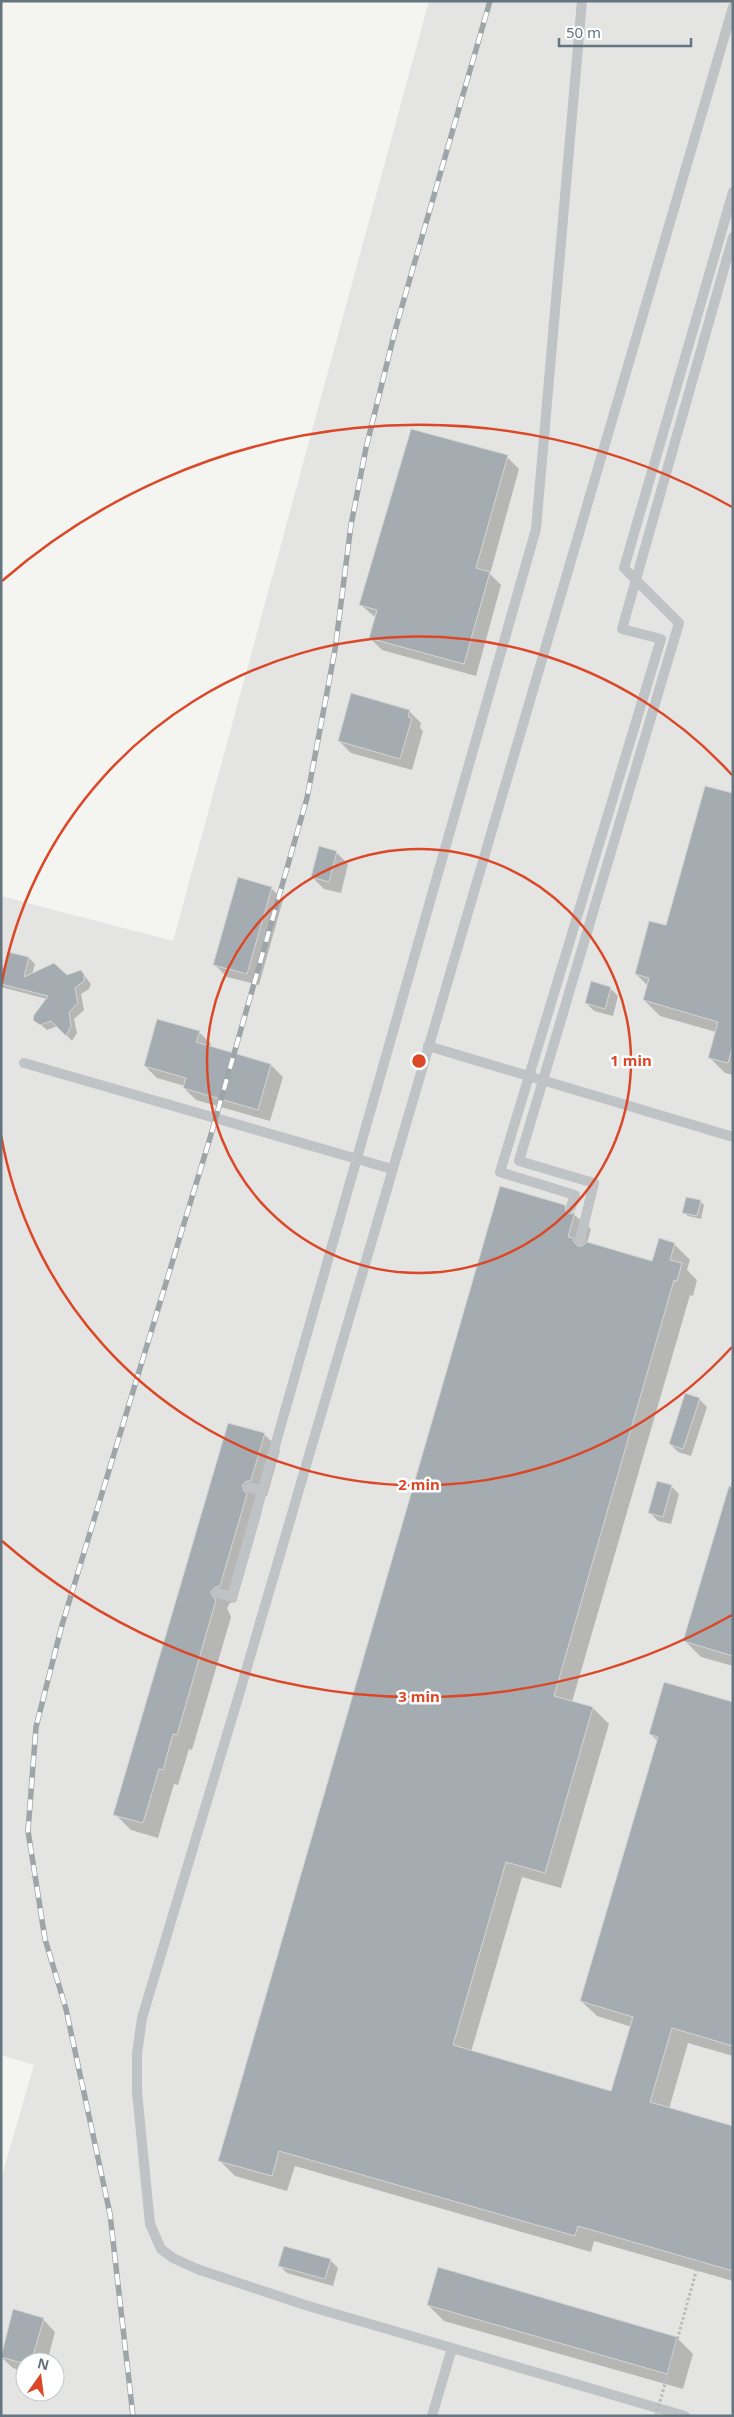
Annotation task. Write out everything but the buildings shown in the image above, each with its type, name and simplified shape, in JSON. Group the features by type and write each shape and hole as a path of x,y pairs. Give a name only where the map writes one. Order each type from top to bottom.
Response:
{"lane":[{"path":"218,1593 232,1597 536,530 582,1"},
{"path":"685,2416 241,2284 197,2269 173,2258 161,2249 150,2224 137,2092 137,2054 142,2018 238,1698 733,7"},
{"path":"580,1240 594,1183 519,1161 679,624 624,568 733,192"},
{"path":"571,1206 575,1195 500,1172 661,639 622,629 733,237"},
{"path":"428,1046 733,1137"},
{"path":"24,1063 392,1169"},
{"path":"249,1488 262,1491"},
{"path":"432,2416 452,2348"}],"path":[{"path":"656,2416 699,2261"}],"shaded area":[{"path":"429,1 733,1 733,2416 1,2416 1,2179 34,2065 1,2055 1,896 173,941"}],"railway":[{"path":"133,2416 110,2214 66,2009 45,1939 28,1831 36,1727 62,1625 210,1138 307,798 335,650 351,525 366,448 396,327 490,1"}]}
